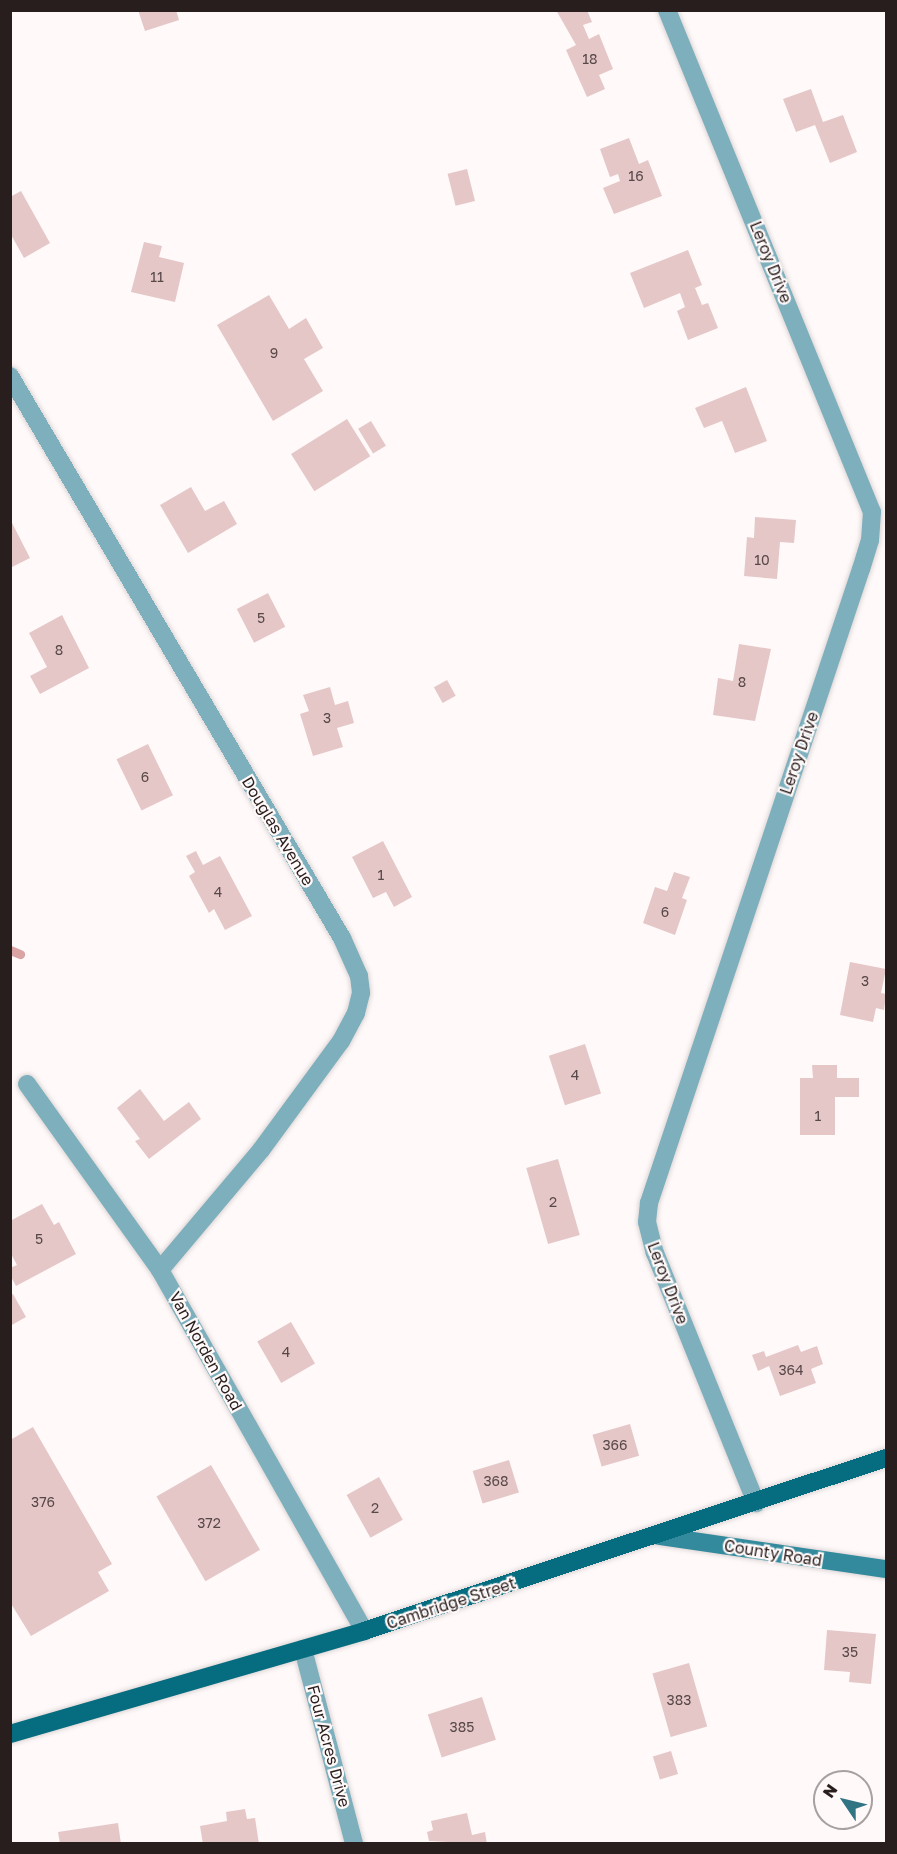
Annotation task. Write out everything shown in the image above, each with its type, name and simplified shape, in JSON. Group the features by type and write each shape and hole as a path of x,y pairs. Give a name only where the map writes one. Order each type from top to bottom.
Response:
{"main road":[{"name":"Cambridge Street","path":"10,1734 364,1631 659,1536 886,1458"}],"street":[{"name":"Leroy Drive","path":"667,10 879,509 649,1203 647,1222 655,1253 756,1503"},
{"name":"Douglas Avenue","path":"10,376 342,938 359,976 361,993 356,1013 341,1041 261,1150 160,1270"},
{"name":"Van Norden Road","path":"27,1084 160,1270 364,1631"},
{"name":"County Road","path":"659,1536 886,1569"},
{"name":"Four Acres Drive","path":"303,1649 354,1844"}],"building":[{"path":"138,10 176,10 179,20 145,31"},
{"path":"556,10 587,10 592,22 583,25 589,39 599,34 613,69 599,75 605,89 587,97 566,50 576,45"},
{"path":"811,89 823,122 843,115 857,152 830,163 815,125 796,132 783,99"},
{"path":"629,138 639,164 648,160 662,196 614,214 603,188 620,181 618,174 610,177 600,149"},
{"path":"467,169 475,201 456,206 448,174"},
{"path":"21,191 50,243 24,258 10,233 10,197"},
{"path":"144,242 162,246 159,257 184,263 175,302 131,292"},
{"path":"688,250 702,285 695,288 702,305 708,303 718,328 688,340 677,311 685,307 680,293 644,308 630,273"},
{"path":"269,295 289,329 306,318 323,348 304,359 323,391 273,421 217,325"},
{"path":"746,387 767,441 735,453 722,421 704,428 695,408"},
{"path":"347,419 370,456 314,491 291,454"},
{"path":"371,421 386,446 373,454 358,429"},
{"path":"191,487 205,511 224,501 237,524 188,553 160,505"},
{"path":"755,517 796,520 794,543 780,542 777,579 744,576 747,537 754,538"},
{"path":"10,519 30,558 10,568"},
{"path":"268,593 285,627 254,643 237,609"},
{"path":"62,615 89,668 40,694 30,676 47,667 29,633"},
{"path":"739,644 771,649 755,721 713,715 718,678 733,681"},
{"path":"447,680 456,696 443,703 434,687"},
{"path":"330,687 335,705 348,701 354,723 337,728 343,747 313,756 300,714 309,711 303,695"},
{"path":"148,744 173,795 142,811 117,759"},
{"path":"383,841 412,897 394,907 386,892 373,898 352,857"},
{"path":"196,851 203,865 220,856 252,916 225,930 214,909 209,913 189,876 195,872 186,856"},
{"path":"674,872 690,877 682,898 687,900 675,935 643,923 655,887 667,891"},
{"path":"850,962 886,969 881,993 886,994 884,1010 876,1008 873,1022 840,1015"},
{"path":"585,1044 601,1093 565,1105 549,1056"},
{"path":"812,1065 837,1065 837,1078 859,1078 859,1097 835,1097 835,1135 800,1135 800,1078 813,1078"},
{"path":"140,1089 164,1121 189,1102 201,1119 149,1159 135,1141 140,1139 117,1108"},
{"path":"558,1159 580,1235 548,1244 526,1168"},
{"path":"42,1204 54,1225 59,1222 76,1254 16,1286 10,1275 10,1268 17,1265 10,1252 10,1221"},
{"path":"13,1294 26,1317 10,1326 10,1295"},
{"path":"291,1322 315,1364 281,1383 257,1342"},
{"path":"798,1345 801,1352 817,1346 823,1364 811,1369 816,1383 780,1396 769,1366 758,1371 752,1355 764,1351 766,1357"},
{"path":"630,1424 639,1456 602,1466 593,1435"},
{"path":"33,1427 112,1564 98,1572 109,1591 31,1636 10,1602 10,1440"},
{"path":"509,1460 519,1493 483,1504 473,1471"},
{"path":"211,1465 260,1550 205,1581 156,1496"},
{"path":"379,1477 403,1520 370,1538 347,1495"},
{"path":"827,1630 876,1634 871,1684 849,1682 850,1672 824,1670"},
{"path":"689,1663 707,1726 671,1737 652,1673"},
{"path":"482,1697 496,1740 442,1757 428,1715"},
{"path":"671,1751 678,1774 660,1780 653,1757"},
{"path":"245,1809 247,1819 255,1818 259,1844 203,1844 200,1826 227,1821 226,1812"},
{"path":"467,1813 472,1835 485,1832 487,1844 429,1841 427,1832 433,1830 431,1821"},
{"path":"118,1823 121,1844 60,1844 58,1832"}],"waterway":[{"path":"10,950 20,954"}]}
